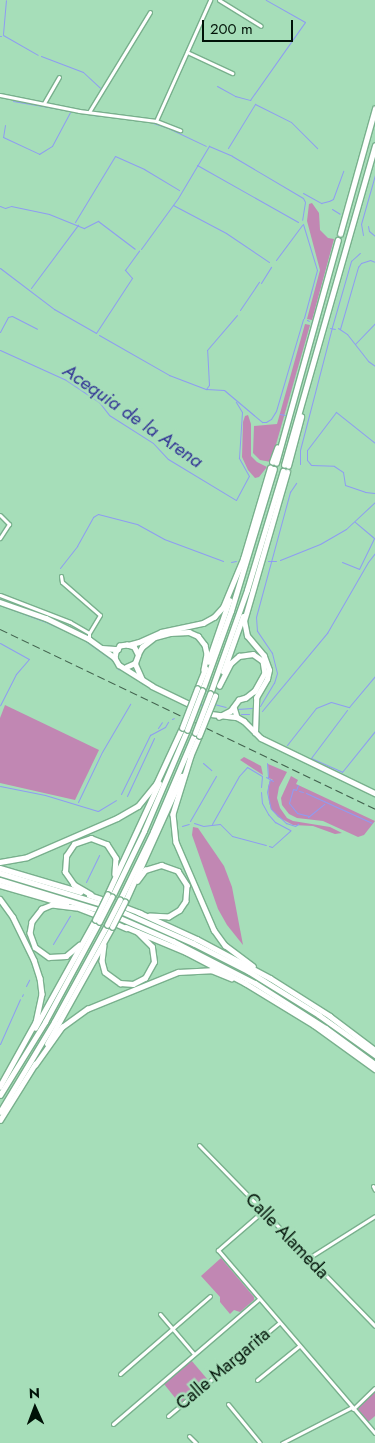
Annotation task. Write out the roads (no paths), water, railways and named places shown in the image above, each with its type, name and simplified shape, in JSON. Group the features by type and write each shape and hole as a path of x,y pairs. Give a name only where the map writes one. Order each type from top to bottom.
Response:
{"highway":[{"path":"340,234 375,109"},
{"path":"286,466 375,146"},
{"path":"274,463 338,240"},
{"path":"0,880 95,912 52,905 42,909 32,922 30,933 32,942 44,954 60,958 75,950 111,902 144,831 231,611 272,468 204,670"},
{"path":"123,905 156,824 197,735 213,695 285,472 244,621 245,632 264,656 268,670 267,679 258,693 255,705 254,733"},
{"path":"101,648 118,649 161,632 209,620 223,607 233,588"},
{"path":"0,602 89,636 115,658 119,664 143,680 189,704"},
{"path":"219,686 248,603"},
{"path":"126,667 135,663 142,647 155,638 170,633 189,632 198,636 205,645 207,654 200,690"},
{"path":"128,645 134,647 138,656"},
{"path":"115,658 118,649"},
{"path":"213,695 235,658 247,653 256,655 263,661 265,673 255,691 246,698 238,700 234,708 220,717"},
{"path":"135,663 143,680"},
{"path":"246,698 255,705"},
{"path":"234,708 237,717"},
{"path":"211,714 220,717 237,717 244,721 261,738 375,793"},
{"path":"244,721 254,716"},
{"path":"0,862 27,857 130,812 151,793 184,729"},
{"path":"197,735 173,814 174,832 180,852 219,937 231,950 270,978 330,1016 375,1050"},
{"path":"112,887 175,745"},
{"path":"0,1112 54,1022 108,920 123,905 191,756"},
{"path":"0,873 100,901 74,885 65,872 64,861 68,852 79,841 97,839 111,848 117,863 111,902"},
{"path":"132,888 145,870 161,865 178,871 187,885 186,900 175,914 157,917 138,912"},
{"path":"0,868 91,895"},
{"path":"0,885 76,908"},
{"path":"0,899 13,916 30,952 41,987 38,1013 24,1046"},
{"path":"123,905 197,939 270,978"},
{"path":"123,905 248,971 313,1011 375,1055"},
{"path":"120,918 173,941 255,983 326,1028 375,1064"},
{"path":"108,920 107,937 102,955 105,972 120,983 133,984 140,982 152,968 154,952 145,938 126,927"},
{"path":"0,1095 45,1022 97,921"},
{"path":"117,924 161,940 218,968 314,1025 375,1069"},
{"path":"0,1087 88,934"},
{"path":"35,1065 107,937"},
{"path":"0,1120 62,1027 77,1014 178,972 200,969 216,972 277,1002"}],"street":[{"path":"156,121 210,0"},
{"path":"219,0 261,26"},
{"path":"89,112 150,12"},
{"path":"187,52 232,72"},
{"path":"44,103 59,78"},
{"path":"0,95 89,112 156,121 180,130"},
{"path":"0,515 9,524 0,538"},
{"path":"0,595 70,622 89,636 100,615 62,582 61,576"},
{"name":"Calle Alameda","path":"199,1145 307,1259 375,1326"},
{"path":"373,1186 375,1190"},
{"path":"263,1211 218,1250 258,1299 375,1433"},
{"path":"307,1259 375,1216"},
{"path":"120,1374 210,1296"},
{"path":"112,1424 258,1299"},
{"path":"160,1314 194,1354"},
{"name":"Calle Margarita","path":"168,1416 279,1323"},
{"path":"257,1380 299,1346"},
{"path":"282,1443 353,1408 375,1388"},
{"path":"228,1404 260,1443"},
{"path":"189,1436 196,1443"}],"waterway":[{"path":"3,34 6,0"},
{"path":"217,86 235,96 250,100 305,22 266,0"},
{"path":"3,35 38,55"},
{"path":"41,56 83,72 100,88"},
{"path":"13,101 89,114"},
{"path":"228,148 255,104 291,122 317,148"},
{"path":"5,125 3,137 39,154 52,146 70,112"},
{"path":"92,115 106,116"},
{"path":"147,121 166,127 206,146"},
{"path":"141,249 178,198 209,146 232,156 303,198 305,202 302,220"},
{"path":"75,222 115,156 144,169 179,190"},
{"path":"197,165 298,222"},
{"path":"303,193 321,203 333,199 343,171"},
{"path":"363,235 361,224 375,175"},
{"path":"173,205 226,233 269,262"},
{"path":"0,206 5,208 11,206 49,214 84,228 98,221 135,249"},
{"path":"332,209 340,214"},
{"path":"303,224 317,270 304,318"},
{"path":"31,288 78,225"},
{"path":"276,260 302,225"},
{"path":"368,226 369,231 375,236"},
{"path":"0,268 54,309 96,333 132,278 125,270 139,251"},
{"path":"300,464 300,450 332,327 351,261 360,253"},
{"path":"340,329 358,267 361,263 370,260 375,262"},
{"path":"261,283 271,267"},
{"path":"240,310 259,282"},
{"path":"206,389 209,385 207,350 237,315"},
{"path":"0,332 8,317 12,316 37,329"},
{"name":"Acequia de la Arena","path":"99,335 169,375 206,389 224,390 262,422 266,422 271,419 276,411 303,319"},
{"path":"355,344 375,323"},
{"path":"330,328 335,329"},
{"path":"338,328 347,334 368,361 375,366"},
{"name":"Acequia de la Arena","path":"0,350 66,380 99,402 109,415 153,443 168,459 236,500 249,476 239,458 242,412 236,402"},
{"path":"375,443 336,412 307,450 307,460 311,465 334,466 343,472 345,485 365,492 375,493"},
{"path":"280,414 285,415"},
{"path":"260,706 274,683 277,673 272,653 257,631 256,617 290,492 296,483"},
{"path":"280,560 320,544 346,529 375,502"},
{"path":"60,568 77,546 93,517 98,514 137,524 164,539 223,561"},
{"path":"342,562 359,569 374,538 355,522"},
{"path":"262,711 327,633 375,553"},
{"path":"231,562 236,561"},
{"path":"268,561 276,561"},
{"path":"0,605 46,622 83,639 112,660 118,669 123,670"},
{"path":"0,643 29,659 16,674 0,705"},
{"path":"287,745 316,708 331,702 349,707 375,676"},
{"path":"135,678 143,684"},
{"path":"195,702 204,706"},
{"path":"78,802 102,752 130,704"},
{"path":"214,704 226,707"},
{"path":"237,709 252,708"},
{"path":"347,710 311,758 342,772 375,731"},
{"path":"241,714 249,714"},
{"path":"158,728 162,722"},
{"path":"121,794 150,735 165,727 168,722"},
{"path":"127,796 154,738"},
{"path":"203,763 211,770"},
{"path":"267,763 268,778"},
{"path":"212,824 239,776 247,767 262,776 261,787"},
{"path":"190,821 216,776"},
{"path":"266,777 273,781"},
{"path":"270,779 267,792 271,809 286,823 295,826 298,824"},
{"path":"298,785 296,790 293,789 289,803 297,813 309,816"},
{"path":"0,786 45,795 98,811 116,800"},
{"path":"299,791 303,792"},
{"path":"261,792 262,803 268,814 275,822 290,830"},
{"path":"306,793 372,823"},
{"path":"308,817 324,804"},
{"path":"194,823 203,826 220,824 232,836 266,845"},
{"path":"182,826 189,824"},
{"path":"269,846 272,847 291,830"},
{"path":"86,882 99,855"},
{"path":"53,944 70,916"},
{"path":"26,986 29,980"},
{"path":"0,1044 20,999"}],"railway":[{"path":"0,629 375,809"}]}
